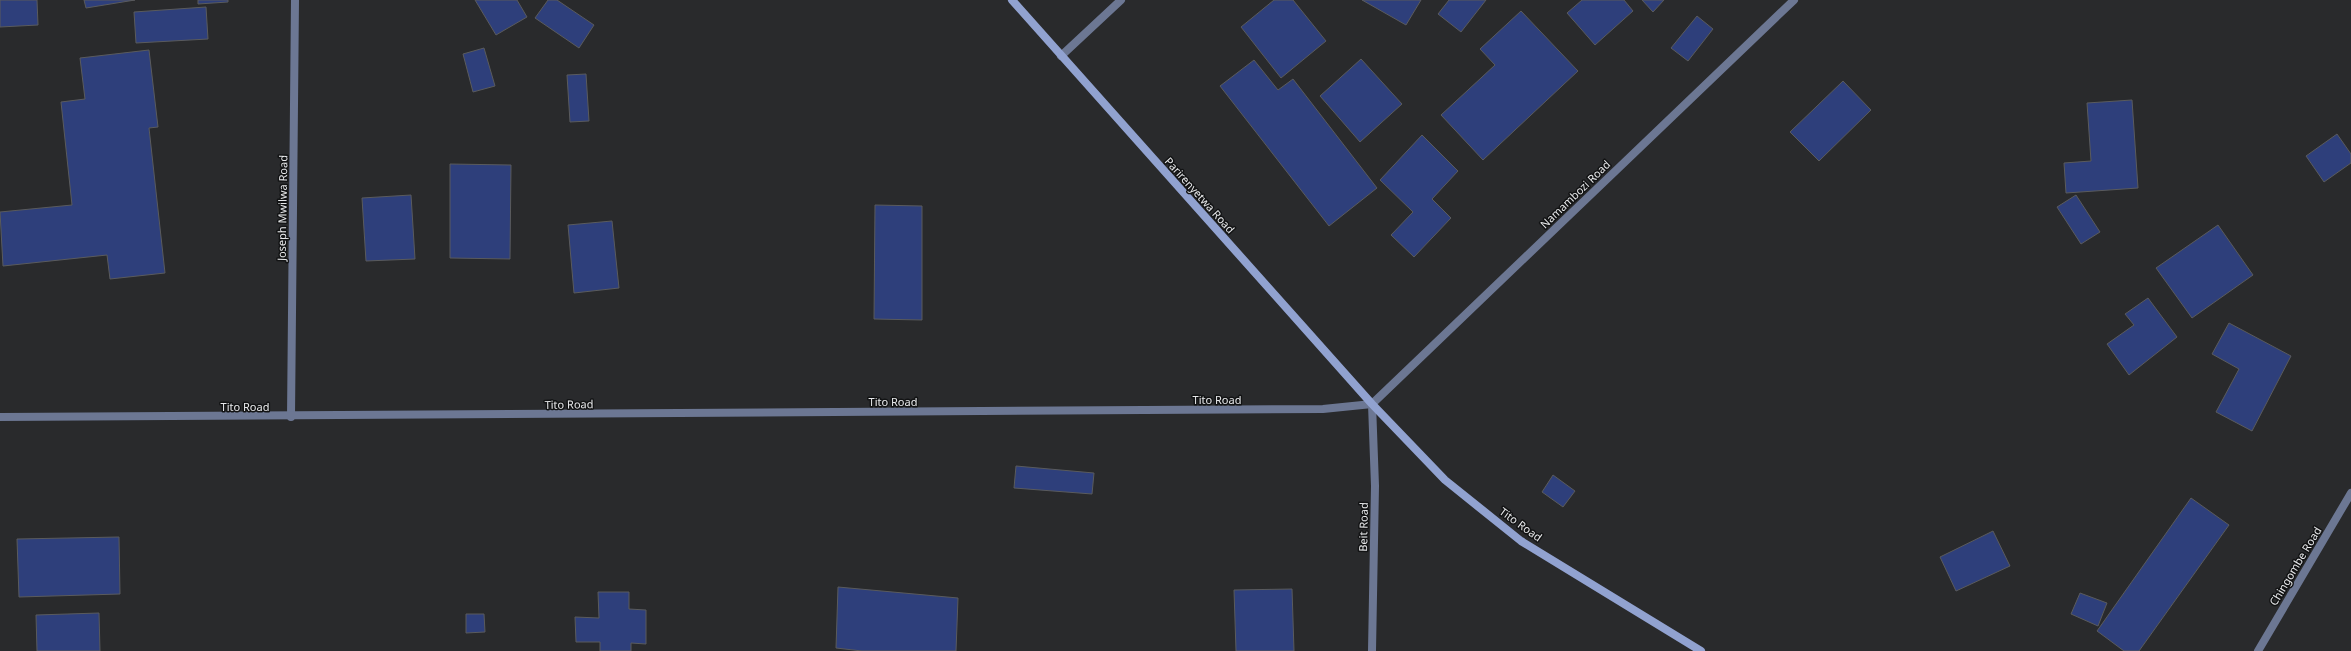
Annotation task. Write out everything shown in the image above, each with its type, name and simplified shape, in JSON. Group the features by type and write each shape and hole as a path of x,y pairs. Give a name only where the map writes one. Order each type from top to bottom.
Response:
{"main road":[{"name":"Parirenyetwa Road","path":"1012,0 1372,404"},
{"name":"Tito Road","path":"1372,404 1445,480 1522,541 1701,651"}],"street":[{"name":"Joseph Mwilwa Road","path":"291,417 295,0"},
{"path":"1061,56 1121,0"},
{"name":"Namambozi Road","path":"1372,404 1794,0"},
{"name":"Tito Road","path":"0,417 291,417 1322,409 1372,404"},
{"name":"Beit Road","path":"1372,404 1374,486 1372,651"},
{"name":"Chingombe Road","path":"2258,651 2351,493"}],"building":[{"path":"0,0 37,0 38,25 0,27"},
{"path":"84,0 135,0 86,8"},
{"path":"198,0 228,0 228,2 198,4"},
{"path":"475,0 517,0 527,17 496,35"},
{"path":"548,0 557,0 594,25 579,48 535,18"},
{"path":"1274,0 1293,0 1326,41 1281,78 1241,27"},
{"path":"1362,0 1421,0 1406,25"},
{"path":"1449,0 1486,0 1461,32 1438,14"},
{"path":"1582,0 1624,0 1633,11 1595,45 1567,13"},
{"path":"1642,0 1664,0 1653,12"},
{"path":"206,7 208,39 136,43 134,12"},
{"path":"1521,11 1578,71 1483,160 1441,115 1495,65 1480,49"},
{"path":"1697,16 1713,29 1688,61 1671,48"},
{"path":"484,48 495,86 473,92 463,54"},
{"path":"149,50 158,127 149,128 165,273 110,279 107,255 3,266 0,212 72,205 61,102 85,99 80,58"},
{"path":"1361,59 1402,104 1360,142 1320,96"},
{"path":"1254,60 1278,90 1293,79 1377,188 1329,226 1220,86"},
{"path":"586,74 589,121 570,122 567,75"},
{"path":"1843,81 1871,110 1819,161 1790,132"},
{"path":"2132,100 2138,188 2066,193 2064,163 2091,161 2087,103"},
{"path":"2337,134 2351,154 2351,163 2324,182 2306,156"},
{"path":"1422,135 1458,171 1432,199 1451,218 1414,257 1391,235 1413,212 1380,180"},
{"path":"450,164 511,165 510,259 450,258"},
{"path":"411,195 415,259 366,261 362,198"},
{"path":"2076,195 2100,232 2081,244 2057,207"},
{"path":"875,205 922,206 922,320 874,319"},
{"path":"612,221 619,288 574,293 568,225"},
{"path":"2218,225 2253,275 2192,318 2156,268"},
{"path":"2148,298 2177,337 2129,375 2107,344 2134,325 2125,314"},
{"path":"2229,323 2291,356 2252,431 2216,412 2239,369 2212,354"},
{"path":"1016,466 1094,473 1092,494 1014,488"},
{"path":"1553,475 1575,491 1563,507 1542,492"},
{"path":"2191,498 2229,525 2139,651 2124,651 2097,631"},
{"path":"1993,531 2010,566 1956,591 1940,557"},
{"path":"119,537 120,594 19,597 17,539"},
{"path":"838,587 958,598 956,651 862,651 836,648"},
{"path":"1292,589 1294,651 1236,651 1234,590"},
{"path":"598,592 629,592 629,609 646,610 646,644 631,643 631,651 600,651 600,642 576,642 575,617 599,618"},
{"path":"2080,593 2107,603 2098,626 2071,614"},
{"path":"99,613 100,651 37,651 36,615"},
{"path":"466,614 484,614 485,632 466,633"}]}
